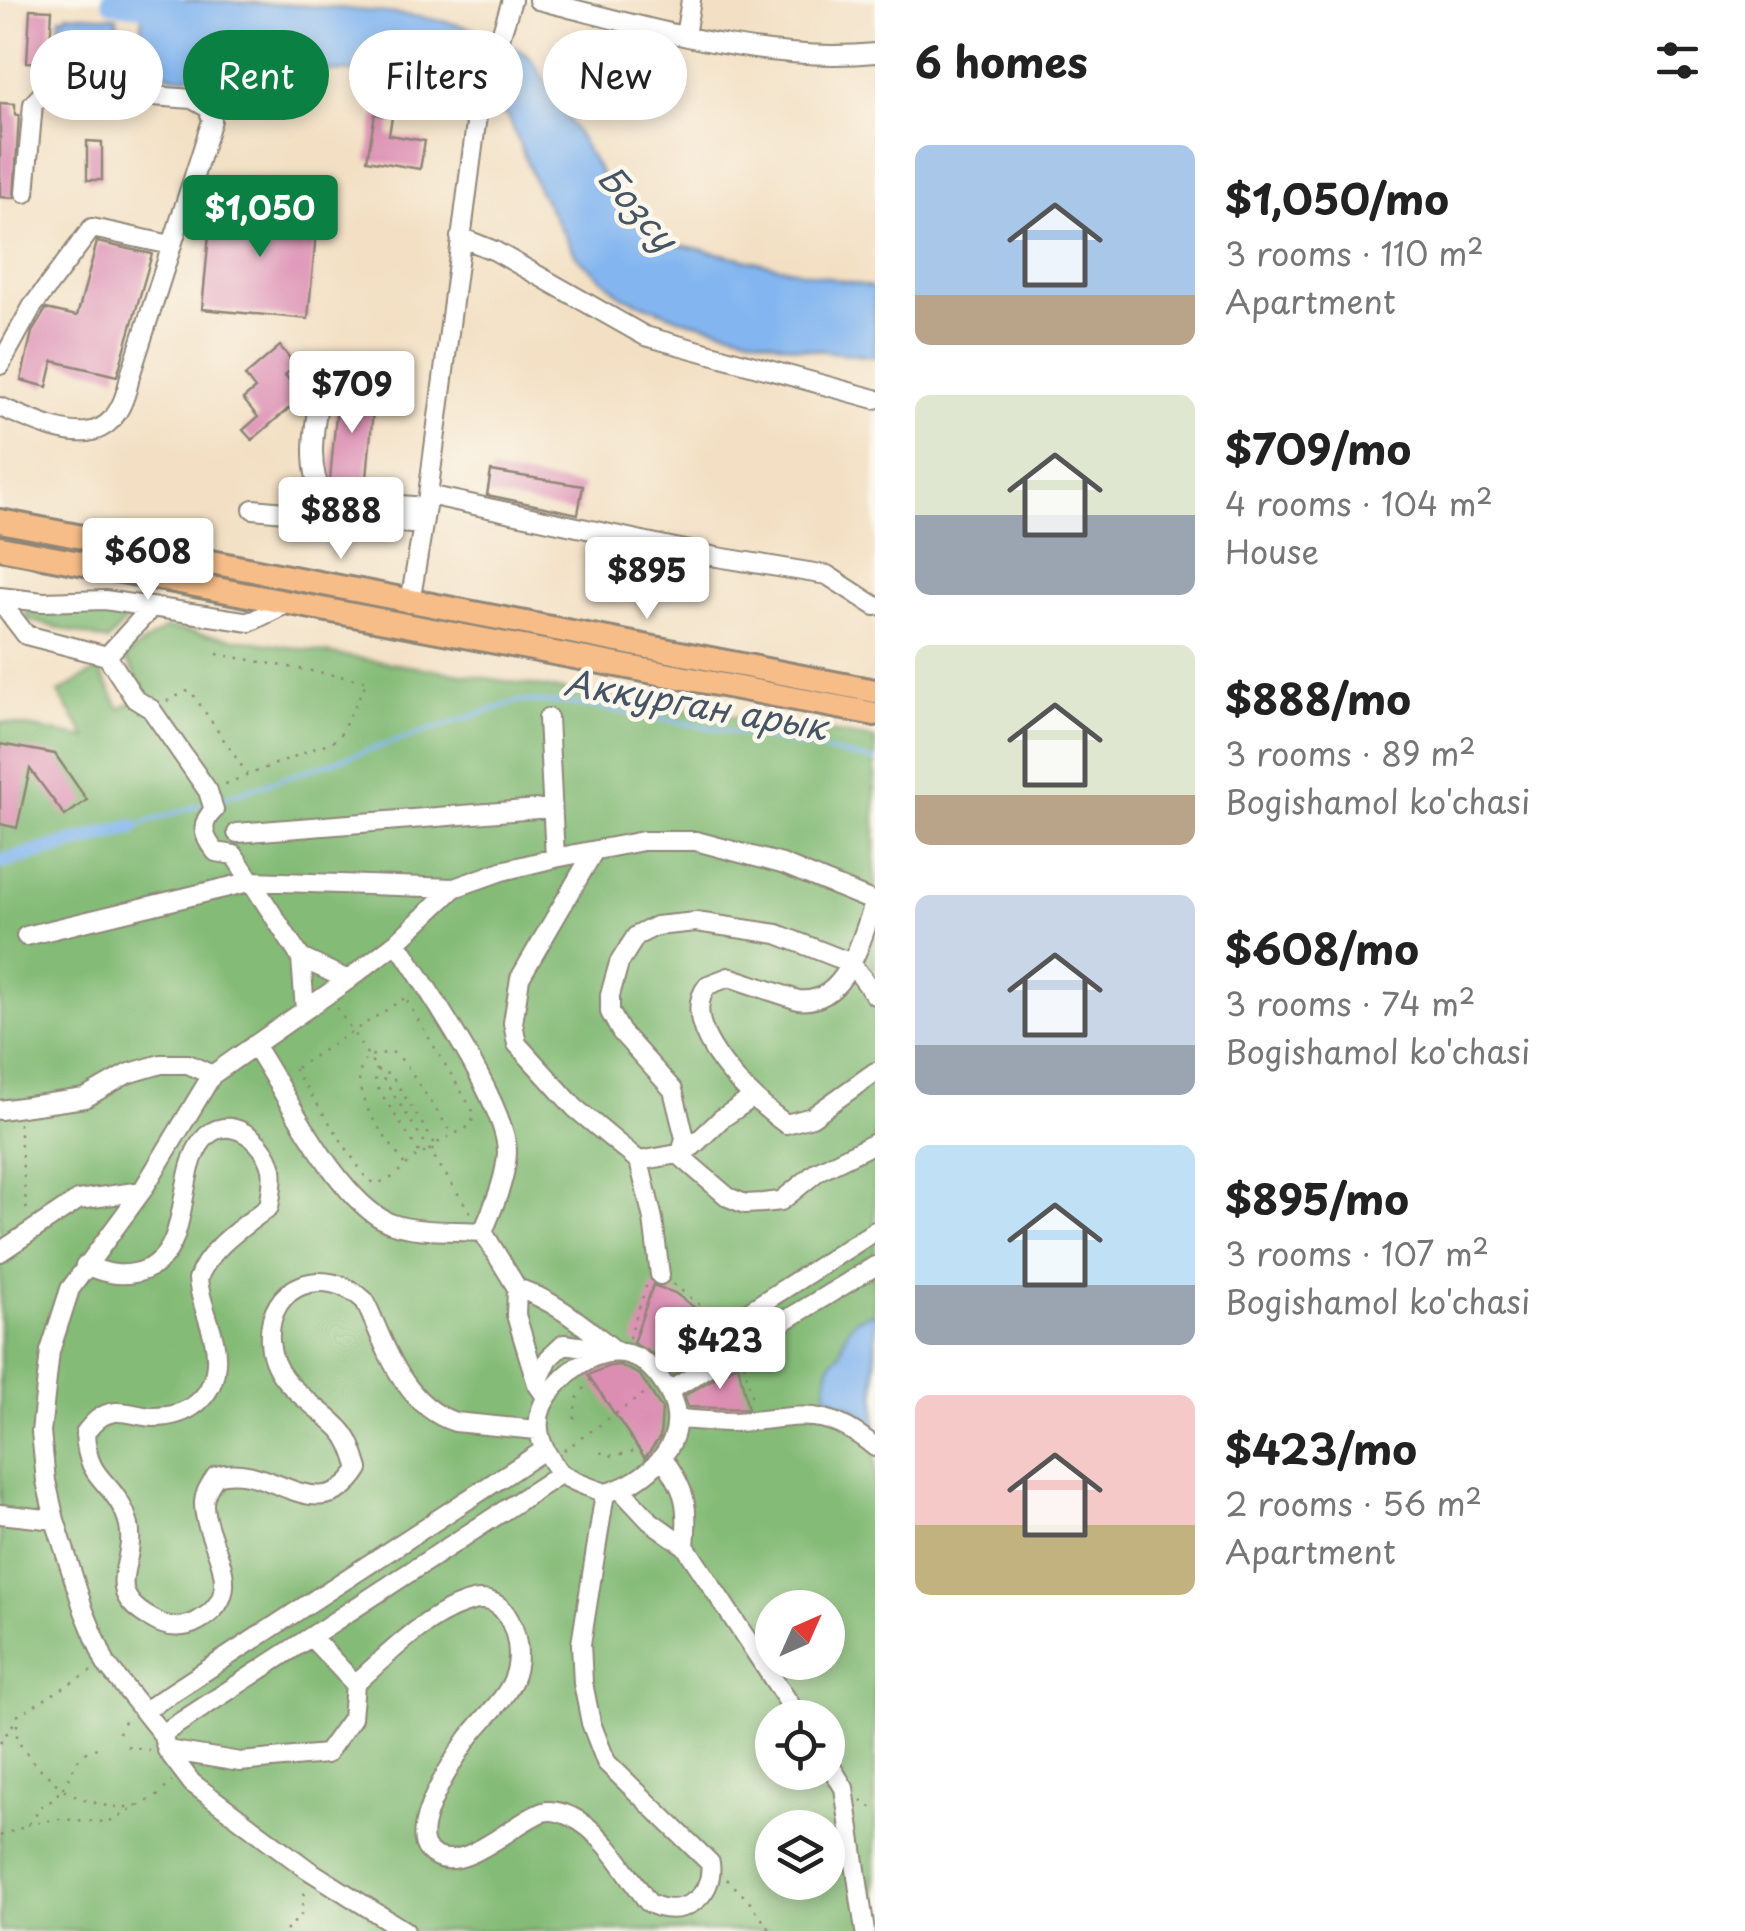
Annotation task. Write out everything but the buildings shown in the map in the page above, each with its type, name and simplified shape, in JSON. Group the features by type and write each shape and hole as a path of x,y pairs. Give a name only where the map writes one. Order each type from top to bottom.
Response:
{"main road":[{"path":"0,521 410,602 875,714"},
{"path":"0,548 288,603 659,662 875,691"}],"lane":[{"path":"410,602 478,108 512,0"},
{"path":"538,0 660,30"},
{"path":"686,30 691,0"},
{"path":"687,36 798,54 875,53"},
{"path":"0,407 73,434 101,430 117,417 126,400 212,120 208,108 192,99 48,88 33,104 25,192"},
{"path":"0,366 32,307 92,228 171,245"},
{"path":"460,236 495,251 645,336 875,398"},
{"path":"322,379 314,436 316,478 326,499 425,509 827,575 875,606"},
{"path":"253,509 425,509"},
{"path":"0,599 105,600 250,622 288,603"},
{"path":"0,599 26,635 107,656 135,699 151,709 208,791 214,810 229,817 237,832 234,855 302,958 305,1010"},
{"path":"107,656 151,608"},
{"path":"548,718 555,858"},
{"path":"237,832 550,808"},
{"path":"214,810 204,819 203,826 210,845 216,852 234,855"},
{"path":"26,936 253,881 454,888 502,871 643,841 696,842 782,864 875,902 851,963 837,985 808,1001 729,976 703,990 698,1003 700,1024 722,1061 752,1098 786,1124 812,1117 875,1072"},
{"path":"594,852 520,978 512,1023 517,1044 575,1108 640,1161 660,1275"},
{"path":"405,1931 307,1869 192,1783 106,1664 84,1611 56,1520 40,1432 44,1386 58,1316 70,1289 142,1191 212,1075 348,980 397,942 454,888"},
{"path":"678,1154 685,1138 673,1090 621,1032 610,1012 615,973 631,941 649,928 664,924 720,924 778,934 851,963 875,995"},
{"path":"397,942 469,1058 506,1141 504,1173 483,1232"},
{"path":"302,958 348,980"},
{"path":"254,1045 341,1181 374,1215 402,1226 483,1232"},
{"path":"9,1108 85,1098 127,1074 161,1064 188,1064 212,1075"},
{"path":"640,1161 678,1154 693,1146 720,1119 752,1098"},
{"path":"85,1265 106,1274 130,1275 149,1268 168,1254 197,1148 214,1130 240,1129 267,1156 272,1183 269,1207 238,1231 201,1270 198,1279 216,1362 212,1384 181,1415 153,1417 116,1412 97,1418 85,1433 86,1457 125,1512 129,1549 122,1587 128,1603 160,1624 172,1627 198,1621 223,1595 224,1574 204,1506 206,1491 216,1476 238,1472 322,1498 350,1483 359,1470 352,1447 340,1430 290,1387 272,1359 274,1310 300,1285 328,1281 365,1301 400,1378 442,1418 538,1430"},
{"path":"678,1154 728,1197 745,1204 763,1204 781,1200 818,1172 875,1143"},
{"path":"0,1252 78,1200 142,1191"},
{"path":"483,1232 517,1288 516,1315 542,1390 538,1430 552,1461 613,1492 685,1546 787,1700"},
{"path":"662,1381 875,1232"},
{"path":"662,1381 875,1266"},
{"path":"168,1748 240,1762 326,1754 352,1718 355,1684 434,1619 471,1602 494,1602 502,1608 514,1630 518,1654 514,1678 467,1740 427,1811 422,1839 426,1847 444,1859 458,1859 552,1810 587,1826 648,1902 666,1909 686,1906 704,1893 712,1874 710,1863 606,1762 591,1723 583,1684 581,1644 613,1492 650,1470 662,1456 677,1419 662,1381 568,1312 517,1288"},
{"path":"542,1390 585,1360 620,1353"},
{"path":"677,1419 730,1422 822,1416 844,1424 875,1447"},
{"path":"662,1456 682,1484 688,1514 685,1546"},
{"path":"168,1748 552,1461"},
{"path":"137,1705 552,1461"},
{"path":"0,1514 56,1520"},
{"path":"312,1638 355,1684"},
{"path":"844,1790 865,1931"}],"path":[{"path":"208,791 338,739 366,681 216,654"},
{"path":"151,709 190,690 248,775"},
{"path":"277,1080 425,985"},
{"path":"328,994 483,1232"},
{"path":"406,998 473,1110 472,1124 435,1144 431,1153"},
{"path":"368,1056 392,1052 403,1061 454,1136"},
{"path":"368,1056 358,1074 360,1093 405,1165"},
{"path":"294,1070 364,1175 375,1184 390,1180 420,1153 431,1153"},
{"path":"376,1070 391,1075 435,1144"},
{"path":"376,1070 375,1084 420,1153"},
{"path":"9,1108 28,1231"},
{"path":"620,1353 649,1279 660,1275"},
{"path":"574,1419 576,1400 591,1380 639,1450 614,1456 596,1451"},
{"path":"552,1461 662,1381"},
{"path":"0,1744 17,1716 55,1690 106,1664"},
{"path":"119,1732 137,1705"},
{"path":"17,1716 17,1740 32,1761 62,1789 90,1802 113,1806 129,1808 145,1803"},
{"path":"0,1836 56,1819 108,1822 168,1787 173,1779 168,1748 144,1750 126,1746"},
{"path":"28,1826 41,1806 47,1805 72,1776 79,1756 100,1748"},
{"path":"710,1863 748,1900 771,1931"},
{"path":"286,1931 301,1914 307,1869"}],"green space":[{"path":"120,610 130,616 108,641 28,620 25,613"},
{"path":"166,628 875,739 875,1931 0,1931 0,722 87,738 58,693 99,669 120,709 147,692 124,657"}],"water":[{"name":"Бозсу","path":"143,0 360,10 437,20 474,30 349,30 349,72 329,71 329,30 183,30 183,77 163,74 163,30 141,30"},
{"path":"60,17 117,17 117,25 131,26 131,30 59,30"},
{"name":"Бозсу","path":"523,53 531,58 543,78 543,120 569,120 628,218 672,243 875,288 875,357 799,348 679,318 622,296 577,257 537,187 510,120 523,120"},
{"path":"872,1313 875,1429 856,1410 826,1395 829,1367 840,1354 849,1327 858,1318"}],"waterway":[{"name":"Бозсу","path":"114,0 174,8"},
{"name":"Аккурган арык","path":"223,798 519,701 576,704 875,761"},
{"name":"Аккурган арык","path":"133,827 200,805"},
{"path":"0,862 133,827"}]}
